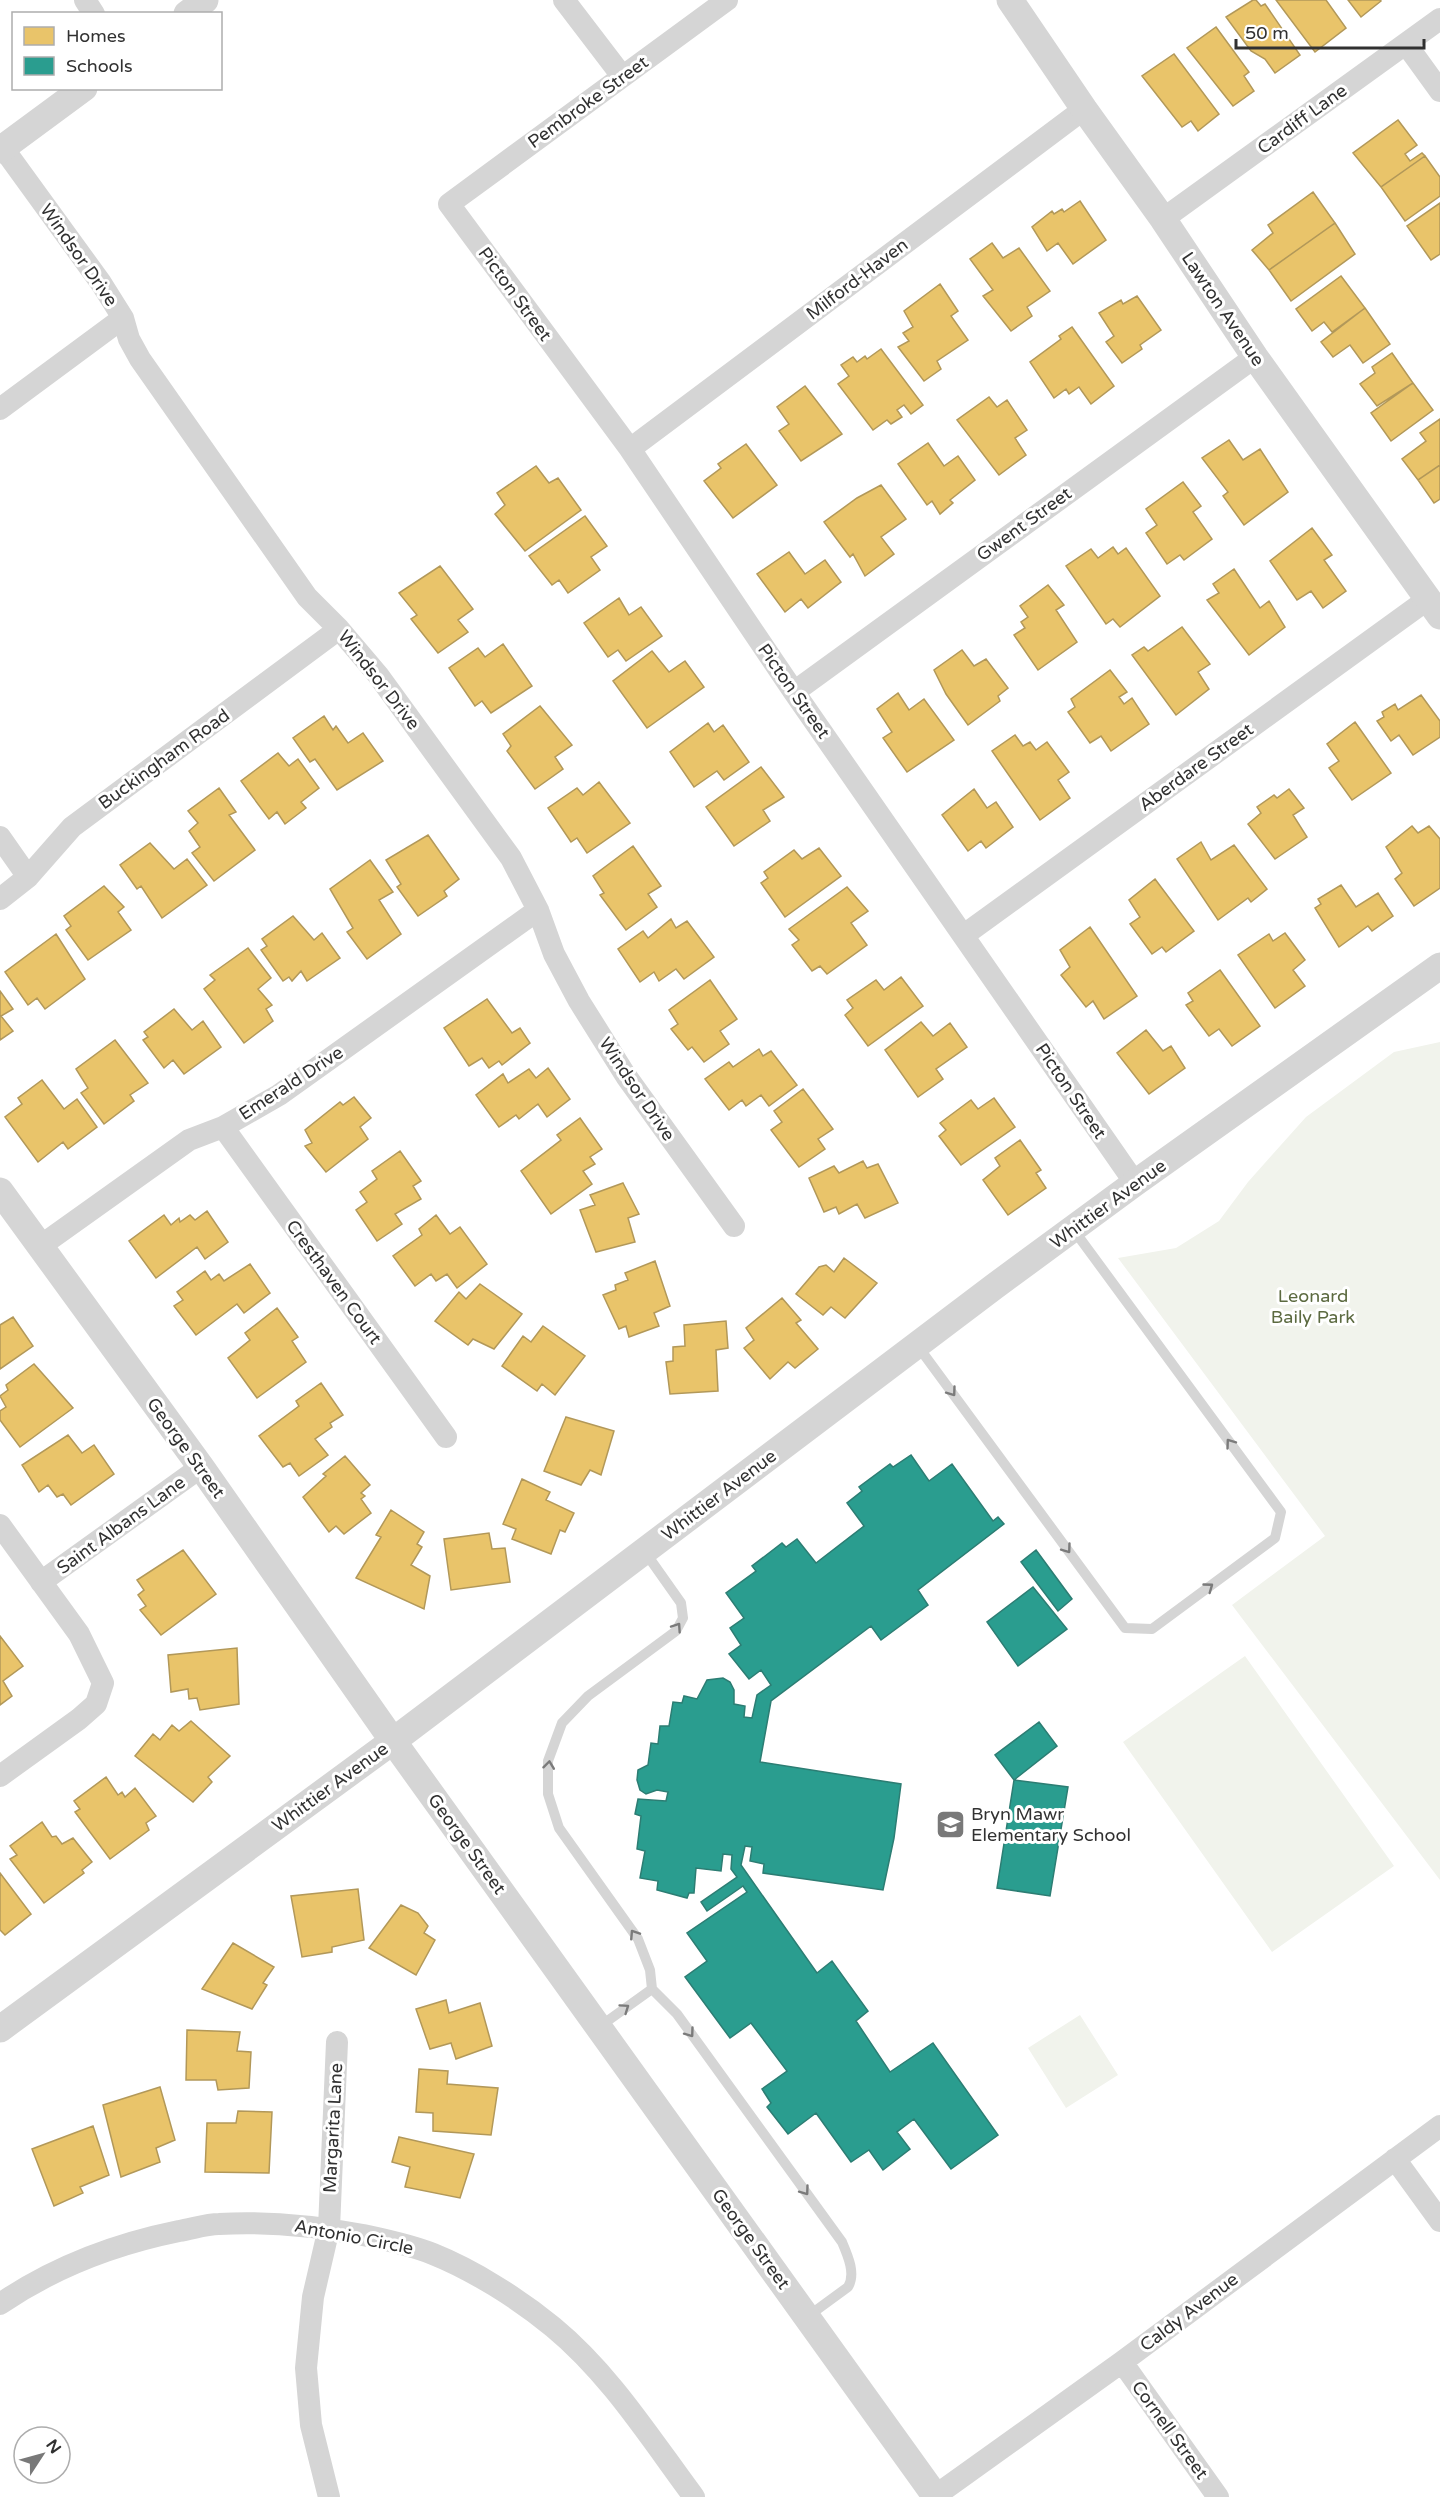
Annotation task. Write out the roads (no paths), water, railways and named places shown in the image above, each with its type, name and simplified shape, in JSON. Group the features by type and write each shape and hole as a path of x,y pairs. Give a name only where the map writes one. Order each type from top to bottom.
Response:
{"street":[{"path":"190,12 205,0"},
{"path":"564,0 622,76"},
{"name":"Pembroke Street","path":"448,204 727,0"},
{"name":"Lawton Avenue","path":"1010,0 1163,219 1255,357 1434,607"},
{"name":"Cardiff Lane","path":"1163,219 1440,19"},
{"path":"1406,44 1440,92"},
{"path":"2,149 81,90"},
{"name":"Milford-Haven","path":"630,449 1084,109"},
{"name":"Windsor Drive","path":"2,149 101,283 123,318 129,339 140,359 307,597 339,629 378,675 511,858 538,910 554,954 579,1001 626,1076 734,1226"},
{"name":"Picton Street","path":"448,204 630,449 794,692 1135,1184"},
{"path":"0,409 123,318"},
{"name":"Gwent Street","path":"794,692 1255,357"},
{"name":"Aberdare Street","path":"964,935 1434,607"},
{"name":"Buckingham Road","path":"0,899 28,877 72,827 339,629"},
{"path":"0,837 28,877"},
{"name":"Emerald Drive","path":"39,1247 189,1140 223,1126 279,1095 538,910"},
{"name":"Whittier Avenue","path":"0,2029 393,1741 1073,1229 1440,966"},
{"name":"Cresthaven Court","path":"223,1126 446,1437"},
{"name":"George Street","path":"0,1191 201,1467 393,1741 936,2496"},
{"name":"Saint Albans Lane","path":"41,1582 201,1467"},
{"path":"0,1525 79,1634 103,1683 96,1704 0,1776"},
{"name":"Margarita Lane","path":"329,2497 310,2425 306,2368 313,2297 329,2228 337,2042"},
{"name":"Caldy Avenue","path":"936,2496 1122,2362 1440,2126"},
{"path":"1395,2159 1440,2221"},
{"name":"Antonio Circle","path":"0,2304 46,2276 87,2257 146,2238 217,2224 279,2223 329,2228 433,2253 495,2287 553,2327 609,2382 694,2497"},
{"name":"Cornell Street","path":"1122,2362 1218,2497"}],"lane":[{"path":"917,1345 1125,1628 1152,1629 1275,1538 1281,1512 1073,1229"},
{"path":"645,1551 681,1603 683,1618 676,1631 588,1696 562,1723 548,1761 548,1794 559,1828 638,1939 650,1970 652,1989 677,2014 842,2242 850,2260 852,2281 848,2287 807,2317"},
{"path":"598,2027 652,1989"}],"place":[{"name":"Bryn Mawr Elementary School","path":"950,1824"}],"park label":[{"name":"Leonard Baily Park","path":"1313,1306"}]}
